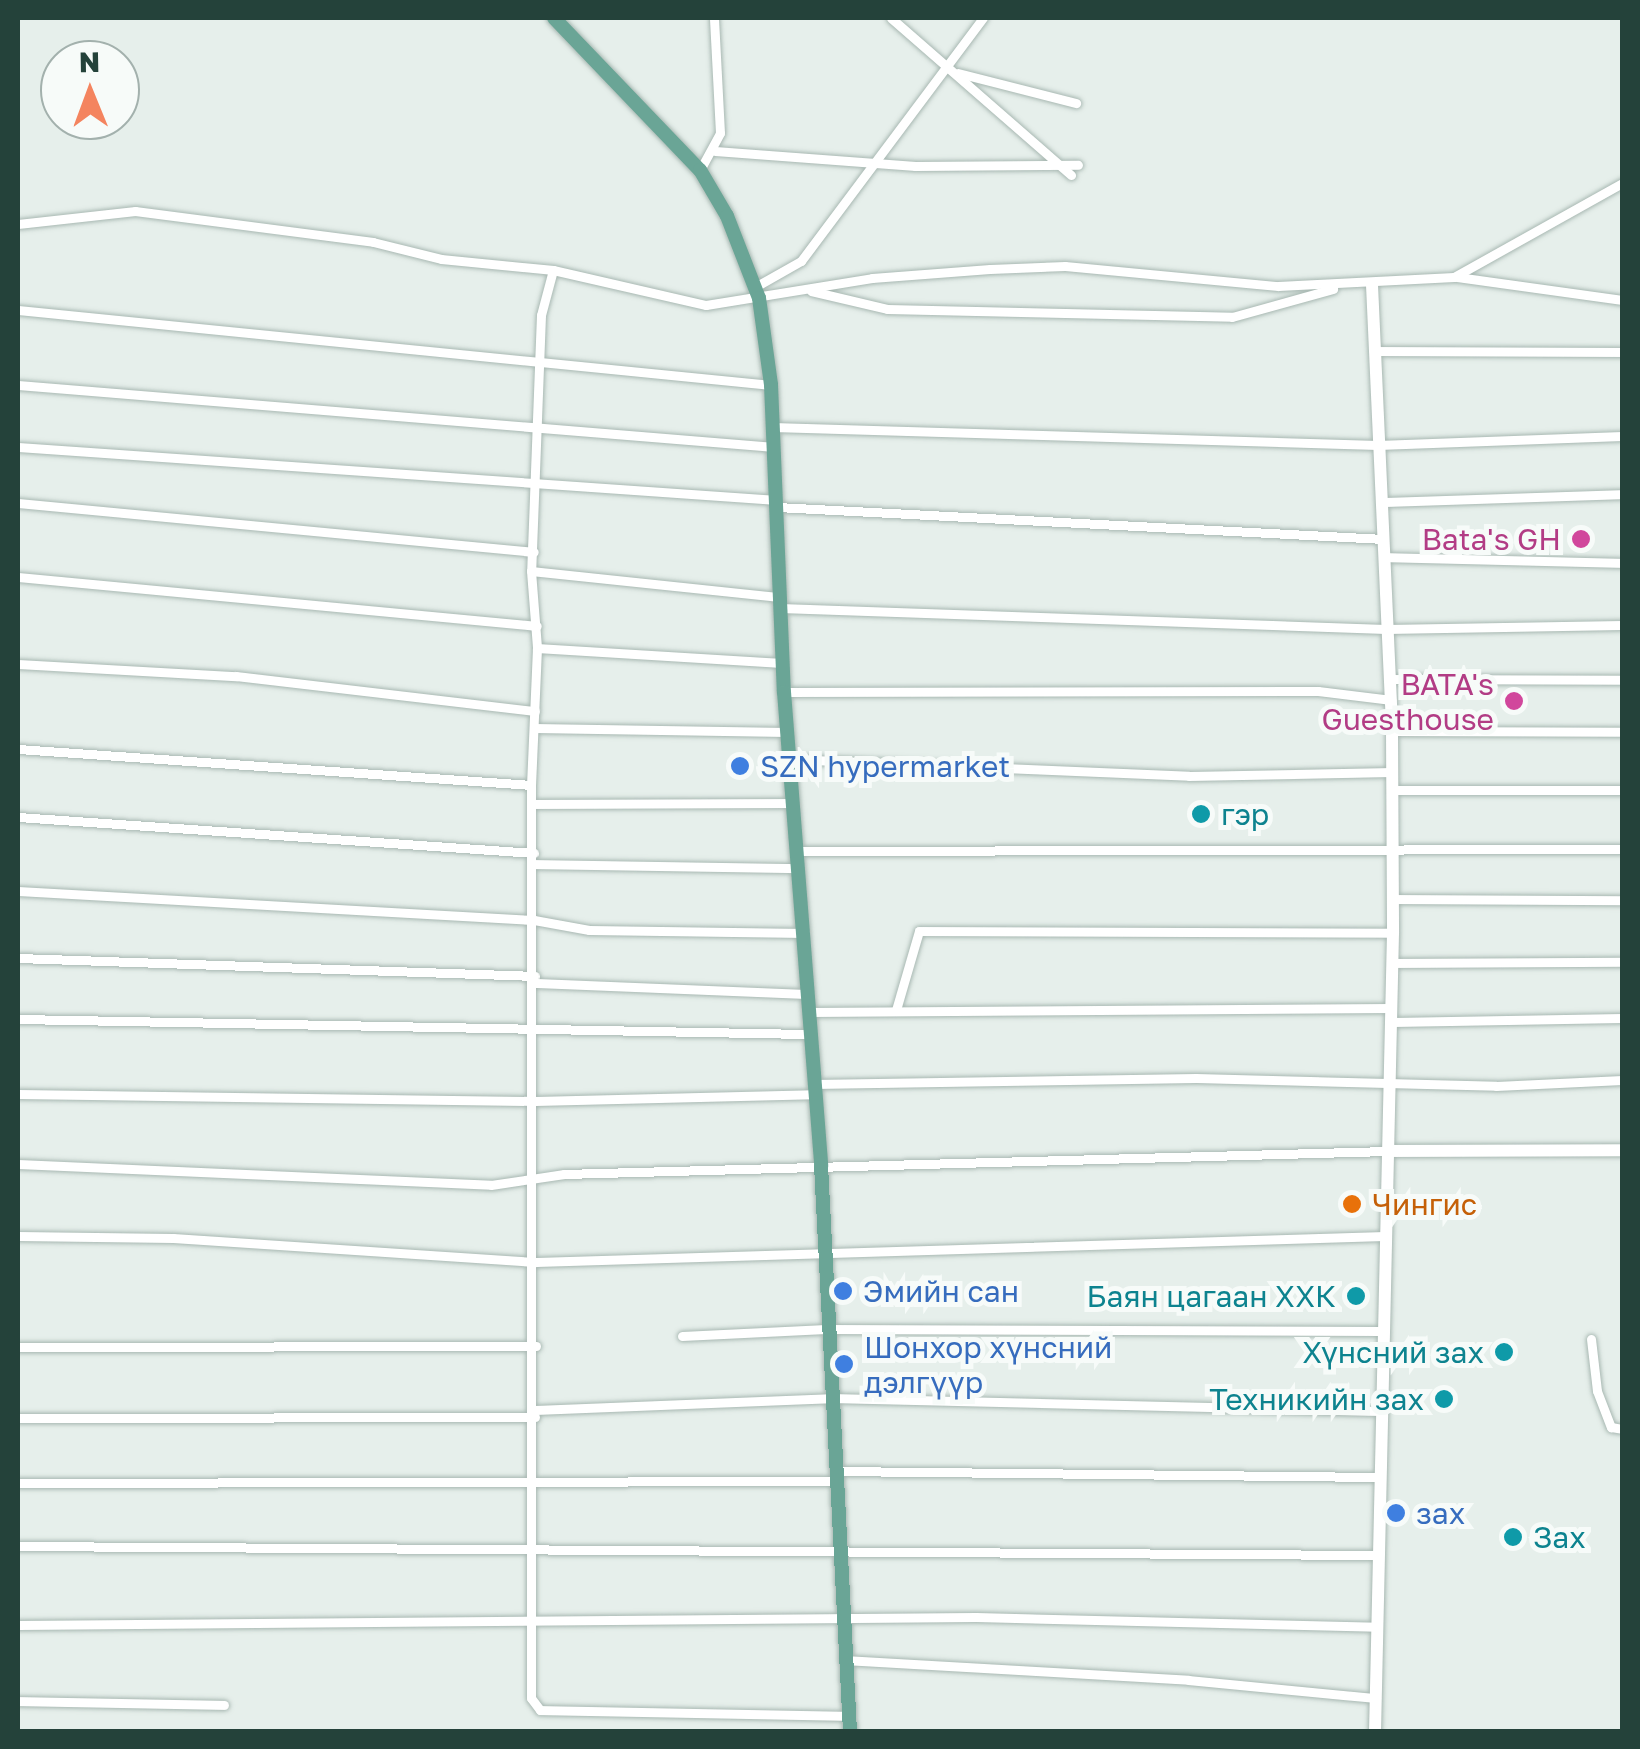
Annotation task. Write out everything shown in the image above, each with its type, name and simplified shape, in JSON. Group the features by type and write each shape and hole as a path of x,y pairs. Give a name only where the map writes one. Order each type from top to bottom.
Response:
{"main road":[{"path":"554,18 700,170 727,216 757,293 770,385 782,663 821,1165 826,1329 850,1724"},
{"path":"1372,285 1391,700 1393,933 1375,1732"},
{"path":"1387,1151 1622,1150"}],"street":[{"path":"700,170 714,151 720,133 714,18"},
{"path":"892,18 1060,165"},
{"path":"757,293 801,262 984,18"},
{"path":"949,67 1076,103"},
{"path":"714,151 880,161 1060,165 1075,170"},
{"path":"1454,277 1596,203 1622,183"},
{"path":"18,224 135,211 373,242 441,259 553,270 706,305 757,293 913,273 1065,266 1337,287 1454,277 1622,300"},
{"path":"553,270 542,315 531,571 537,626 531,785 536,1262 531,1693 540,1710 850,1724"},
{"path":"803,290 888,309 1196,318 1258,314 1337,287"},
{"path":"18,310 540,367 770,385"},
{"path":"1375,350 1622,352"},
{"path":"18,385 774,447"},
{"path":"772,426 1378,445 1622,436"},
{"path":"18,447 777,504 1384,539"},
{"path":"1382,502 1622,494"},
{"path":"18,503 534,552"},
{"path":"1384,557 1622,563"},
{"path":"531,571 780,603 1386,629 1622,625"},
{"path":"18,578 537,626"},
{"path":"537,648 782,663"},
{"path":"18,664 236,676 535,711"},
{"path":"1390,679 1622,680"},
{"path":"784,692 1299,691 1391,700"},
{"path":"534,728 787,732"},
{"path":"1392,731 1622,732"},
{"path":"18,749 531,785"},
{"path":"789,759 1189,776 1392,772"},
{"path":"1391,790 1622,790"},
{"path":"531,804 792,804"},
{"path":"18,817 534,858 798,868"},
{"path":"795,851 1622,849"},
{"path":"18,891 534,920 589,930 805,933"},
{"path":"1392,899 1622,900"},
{"path":"896,1010 919,931 1393,933"},
{"path":"18,958 808,994"},
{"path":"1393,962 1622,962"},
{"path":"809,1012 1622,1018"},
{"path":"18,1019 810,1034"},
{"path":"18,1094 535,1101 1196,1078 1391,1084 1622,1080"},
{"path":"18,1164 275,1179 534,1181 564,1174 1387,1151"},
{"path":"18,1236 173,1238 536,1262 824,1258 1385,1236"},
{"path":"682,1336 826,1329 1382,1331"},
{"path":"1591,1339 1597,1392 1611,1427 1622,1429"},
{"path":"18,1348 536,1346"},
{"path":"18,1418 535,1414 830,1398 1380,1411"},
{"path":"18,1482 534,1482 834,1476 1379,1477"},
{"path":"18,1546 1378,1555"},
{"path":"18,1625 842,1622 976,1617 1377,1627"},
{"path":"844,1660 1188,1680 1376,1698"},
{"path":"18,1700 224,1705"}],"place":[{"name":"Bata's GH","path":"1581,539"},
{"name":"BATA's Guesthouse","path":"1514,701"},
{"name":"SZN hypermarket","path":"740,766"},
{"name":"гэр","path":"1201,814"},
{"name":"Чингис","path":"1352,1204"},
{"name":"Эмийн сан","path":"843,1291"},
{"name":"Баян цагаан ХХК","path":"1356,1296"},
{"name":"Хүнсний зах","path":"1504,1352"},
{"name":"Шонхор хүнсний дэлгүүр","path":"844,1364"},
{"name":"Техникийн зах","path":"1444,1399"},
{"name":"зах","path":"1396,1513"},
{"name":"Зах","path":"1513,1537"}]}
